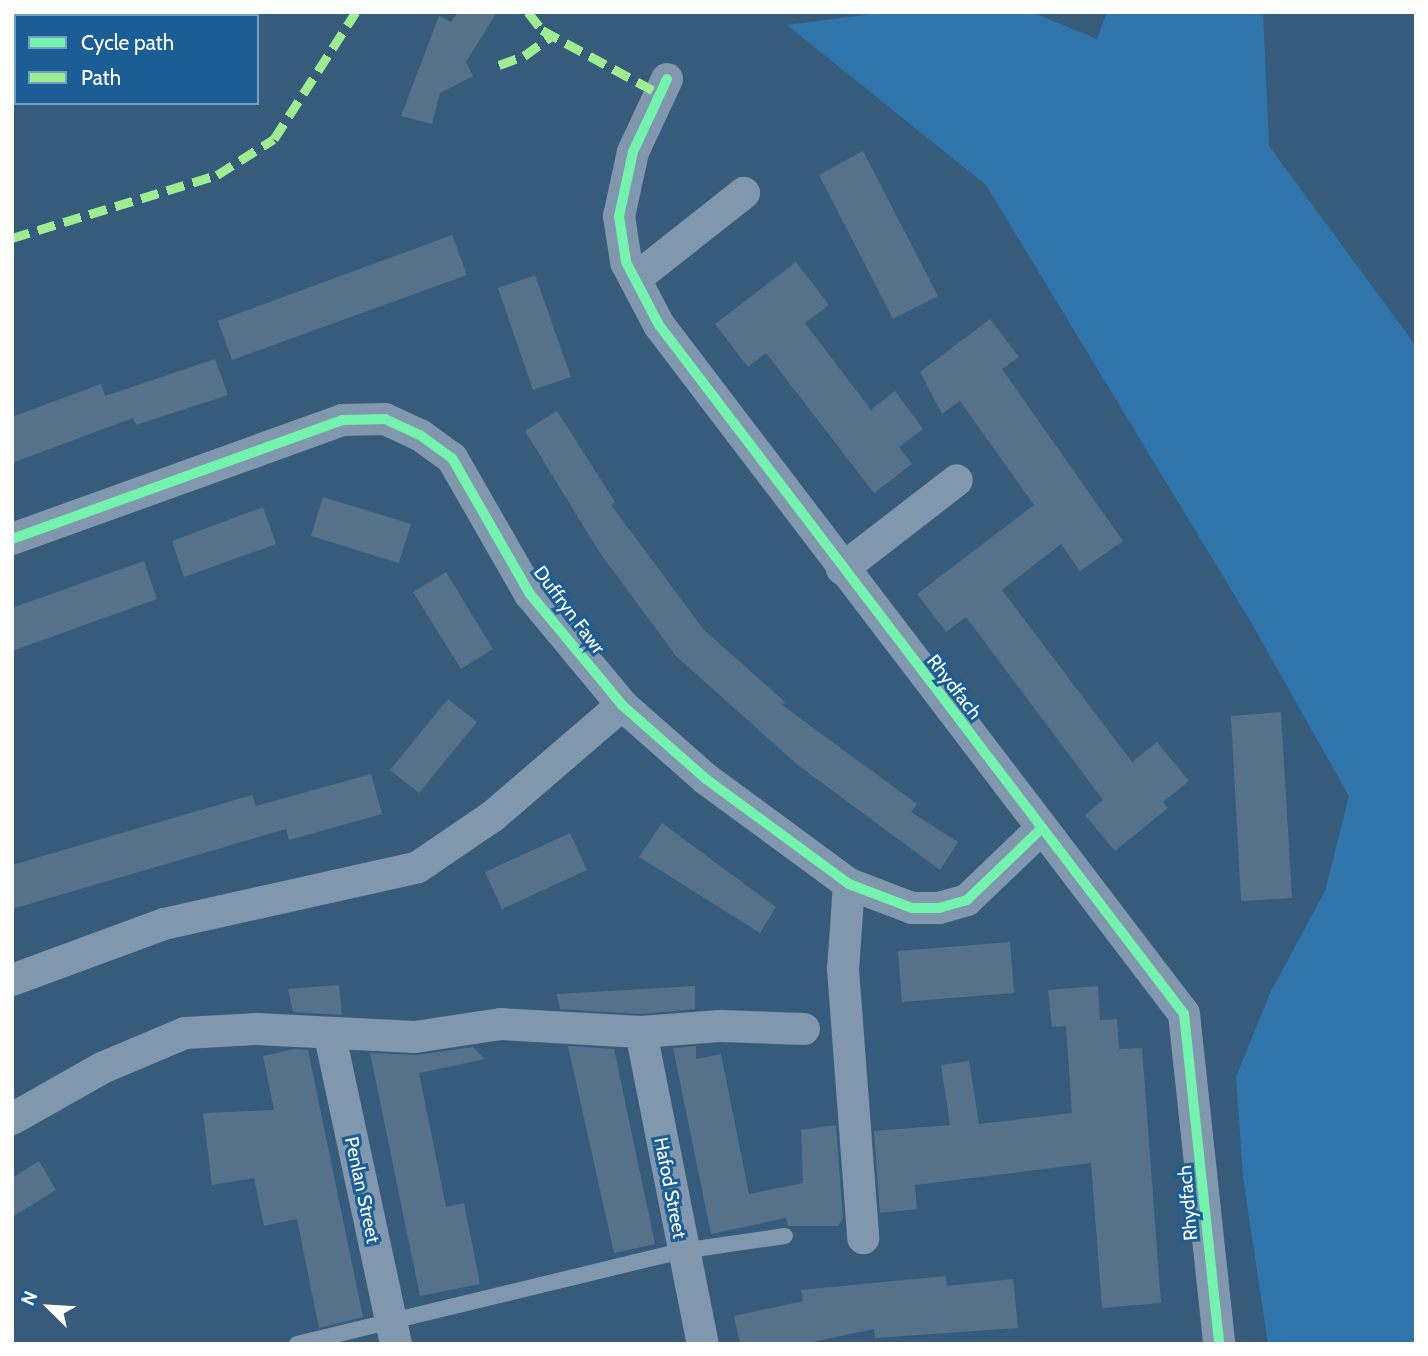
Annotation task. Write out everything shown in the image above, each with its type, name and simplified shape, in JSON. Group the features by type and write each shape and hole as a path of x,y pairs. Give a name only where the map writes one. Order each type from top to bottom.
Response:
{"street":[{"name":"Rhydfach","path":"667,79 633,152 619,216 626,262 659,325 842,569 1184,1014 1219,1344"},
{"path":"635,279 744,193"},
{"name":"Duffryn Fawr","path":"12,539 343,420 385,419 421,435 452,458 530,594 622,705 706,779 849,884 912,908 939,908 967,900 1041,829"},
{"path":"842,569 957,480"},
{"path":"12,980 164,925 418,867 493,816 622,705"},
{"path":"849,884 843,969 863,1238"},
{"path":"12,1119 102,1068 184,1033 257,1029 330,1036 415,1037 501,1024 640,1032 720,1026 804,1029"},
{"name":"Hafod Street","path":"640,1032 682,1251 703,1344"},
{"name":"Penlan Street","path":"330,1036 393,1331"}],"lane":[{"path":"297,1344 393,1331 682,1251 785,1236"}],"shaded area":[{"path":"1031,12 1097,39 1107,12 1263,12 1269,146 1416,346 1416,1344 1268,1344 1243,1177 1236,1077 1270,993 1325,891 1349,796 1252,624 986,185 787,25 879,13"}],"building":[{"path":"458,12 497,12 466,62 473,76 440,93 432,124 401,116 439,16 451,22"},
{"path":"863,151 938,296 893,319 819,175"},
{"path":"452,235 467,275 232,360 218,321"},
{"path":"796,262 829,305 805,323 871,410 895,391 923,429 899,447 912,464 874,493 766,353 748,367 715,324"},
{"path":"535,275 571,377 533,390 498,288"},
{"path":"990,319 1019,357 1002,369 1123,541 1080,571 1061,544 1002,590 1132,762 1157,742 1189,781 1163,802 1168,808 1115,851 1085,815 1103,800 966,617 946,632 917,594 1034,505 960,401 942,414 920,372"},
{"path":"215,359 228,395 136,425 133,418 12,463 12,417 101,384 105,396"},
{"path":"557,411 615,502 611,505 704,630 785,702 782,705 917,804 911,812 958,842 940,870 799,766 676,656 600,553 525,431"},
{"path":"323,497 411,524 399,563 311,536"},
{"path":"263,507 276,544 184,577 172,541"},
{"path":"144,561 157,599 12,651 12,608"},
{"path":"446,572 493,649 461,669 413,592"},
{"path":"448,699 477,722 419,793 390,770"},
{"path":"1281,712 1292,898 1241,901 1231,716"},
{"path":"371,774 382,814 289,840 286,829 12,909 12,865 252,795 256,806"},
{"path":"662,823 776,907 760,933 639,857"},
{"path":"570,833 587,870 502,909 485,872"},
{"path":"1010,942 1014,993 902,1002 898,951"},
{"path":"339,985 342,1015 293,1012 288,989"},
{"path":"695,986 695,1009 641,1014 560,1009 557,994"},
{"path":"1098,986 1100,1020 1117,1019 1119,1049 1142,1048 1161,1303 1102,1308 1091,1163 915,1185 917,1209 880,1213 874,1131 950,1125 941,1065 969,1061 979,1124 1072,1113 1066,1026 1052,1027 1048,990"},
{"path":"568,1046 614,1049 655,1244 614,1253"},
{"path":"696,1046 696,1059 721,1054 749,1194 803,1183 801,1130 836,1125 843,1218 838,1226 788,1226 786,1218 711,1234 673,1048"},
{"path":"473,1047 485,1059 419,1073 446,1207 464,1203 480,1284 420,1296 370,1053 417,1055"},
{"path":"294,1049 308,1050 363,1317 319,1328 297,1219 264,1226 254,1178 212,1185 203,1113 274,1110 263,1056"},
{"path":"39,1161 56,1190 12,1217 12,1178"},
{"path":"946,1276 947,1286 1013,1279 1018,1328 875,1338 874,1329 803,1344 740,1344 734,1316 803,1301 801,1290"}],"marked path":[{"path":"12,238 217,175 274,139 356,12"},
{"path":"528,12 542,30 660,94"},
{"path":"499,65 524,56 552,36"}],"cycle path":[{"path":"667,79 633,152 619,216 626,262 659,325 1184,1014 1219,1344"},
{"path":"12,539 343,420 385,419 420,435 452,458 530,594 622,705 706,779 849,884 912,908 939,908 967,900 1041,829"}]}
